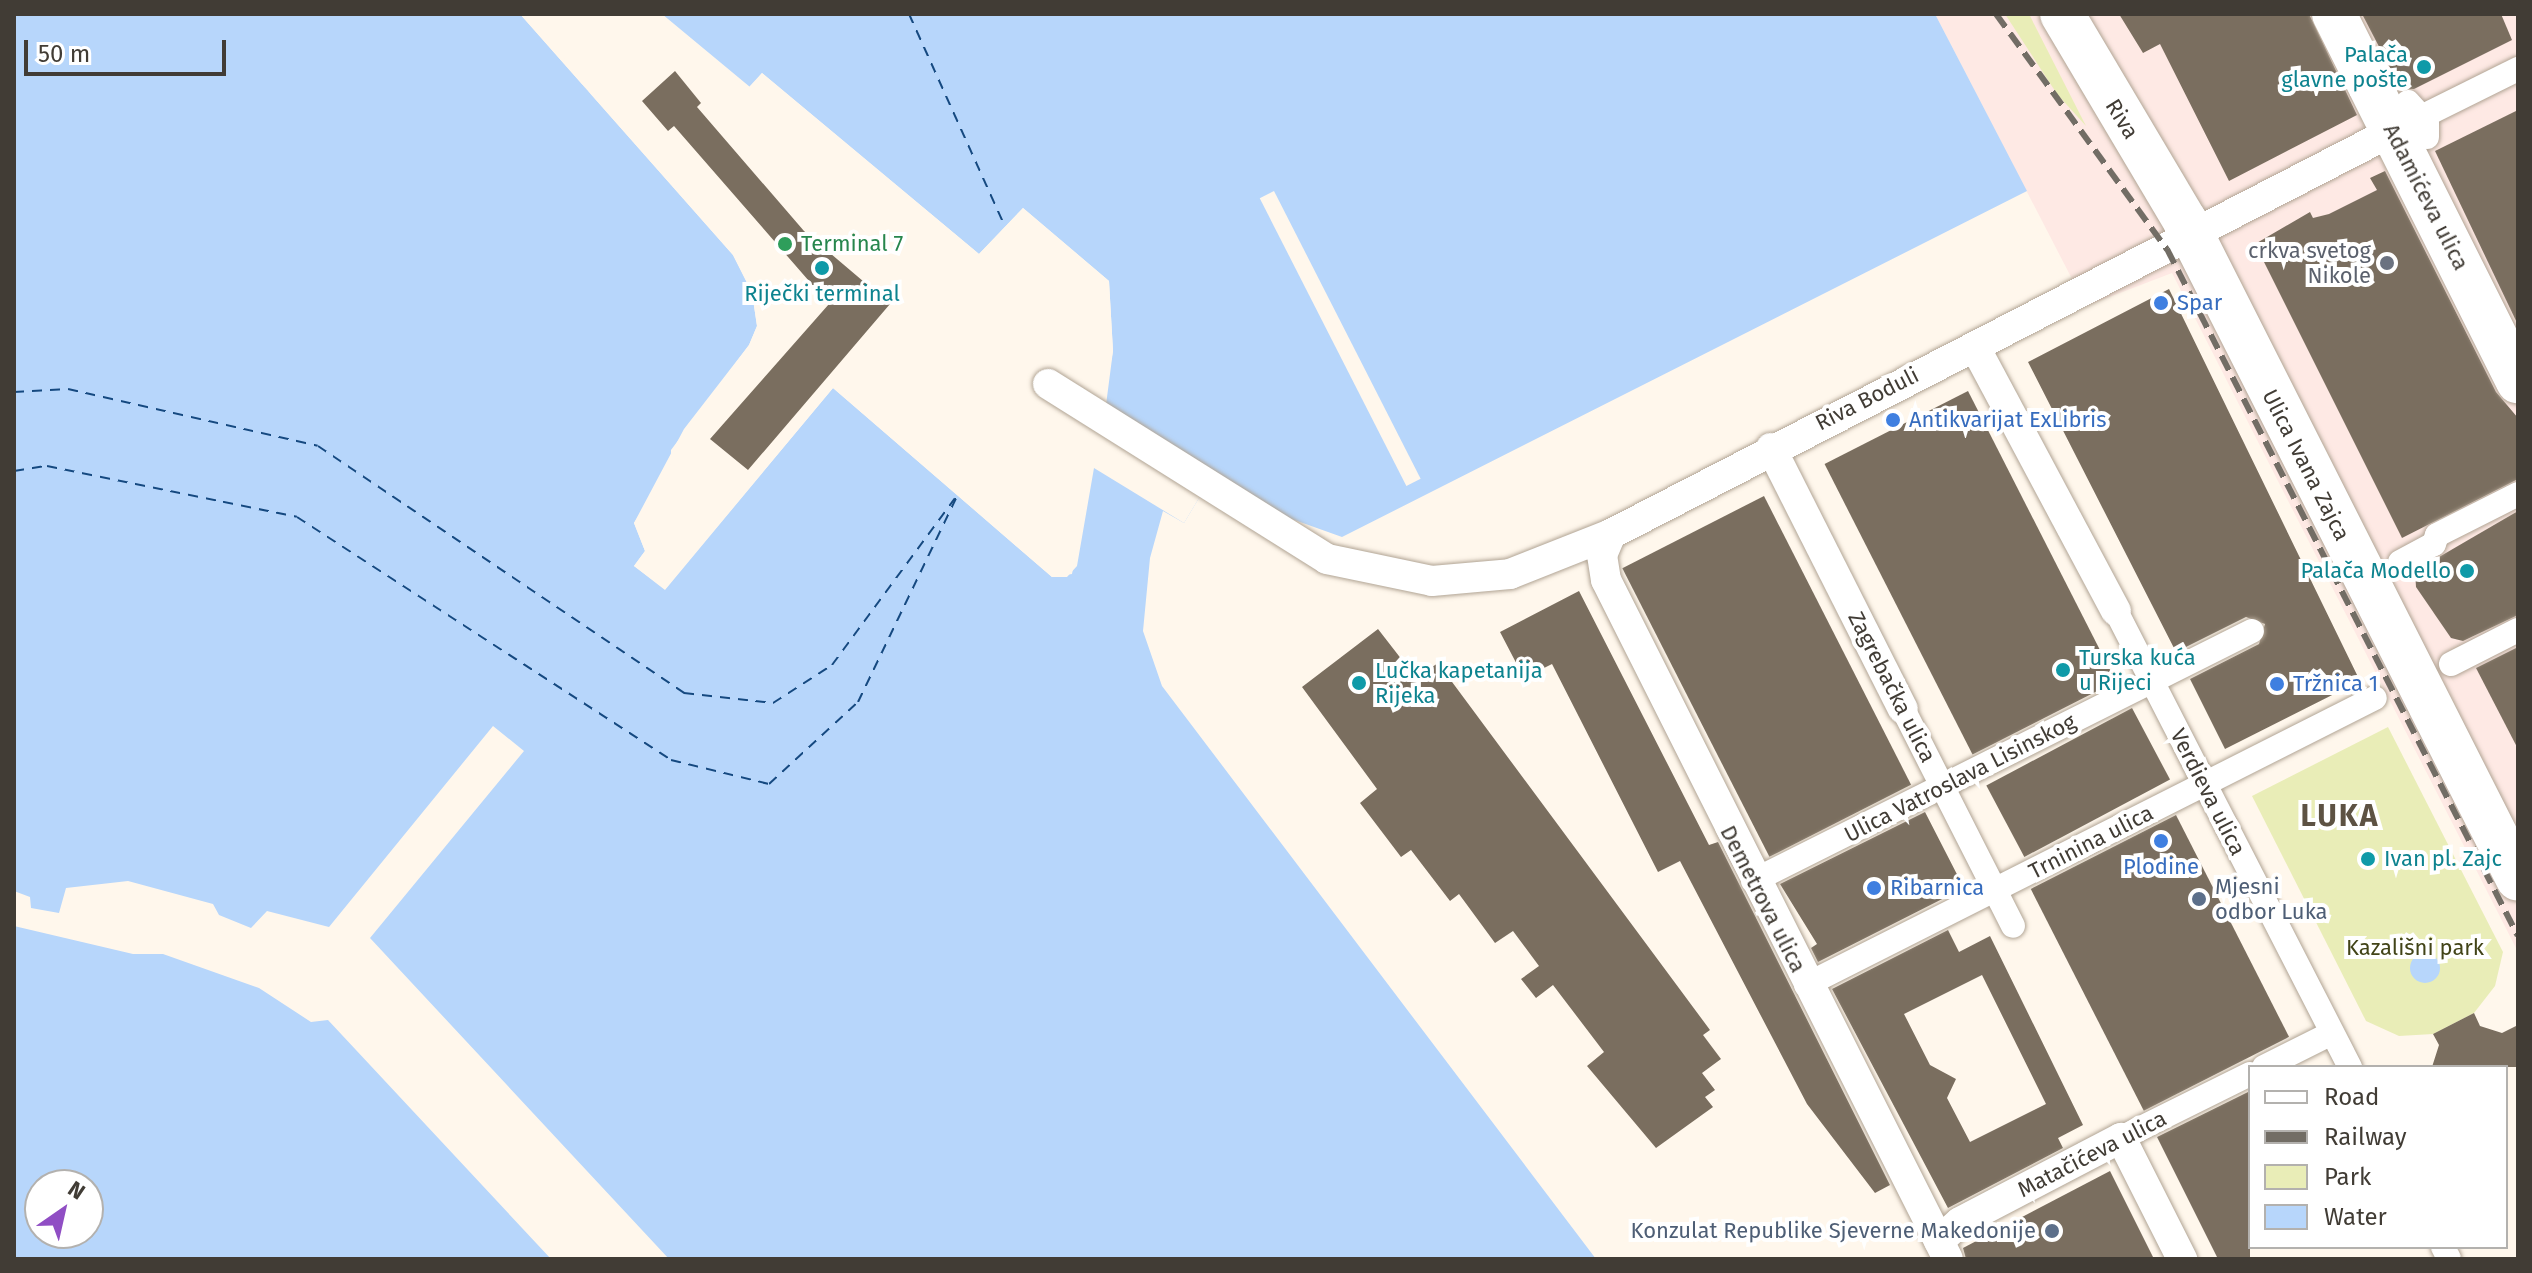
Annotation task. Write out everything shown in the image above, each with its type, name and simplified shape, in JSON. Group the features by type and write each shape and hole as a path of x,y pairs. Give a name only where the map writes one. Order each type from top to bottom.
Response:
{"main road":[{"name":"Riva","path":"2062,14 2188,228"},
{"name":"Adamićeva ulica","path":"2334,14 2413,122 2518,381"},
{"name":"Ulica Ivana Zajca","path":"2188,228 2518,879"}],"street":[{"path":"2413,122 2518,69"},
{"name":"Riva Boduli","path":"1048,384 1099,422 1305,549 1374,572 1469,581 1543,565 1611,534 1771,448 1975,347 2188,228 2413,122"},
{"name":"Verdieva ulica","path":"1975,347 2116,611 2349,1065"},
{"name":"Zagrebačka ulica","path":"1771,448 2013,926"},
{"path":"2400,562 2434,544 2437,535 2518,494"},
{"name":"Demetrova ulica","path":"1611,534 1602,555 1606,580 1753,881 1943,1250"},
{"name":"Riva Boduli","path":"1543,565 1606,580"},
{"path":"2451,664 2518,630"},
{"name":"Ulica Vatroslava Lisinskog","path":"1753,881 2252,631"},
{"name":"Trninina ulica","path":"1806,985 2375,698"},
{"path":"2268,1065 2332,1033"},
{"name":"Matačićeva ulica","path":"1943,1250 1960,1222 2248,1075"},
{"path":"2121,1138 2182,1259"}],"shaded area":[{"path":"1935,14 2518,14 2518,952 2172,273 2086,306"}],"green space":[{"path":"2005,14 2029,14 2086,126 2057,94"},
{"name":"Kazališni park","path":"2388,727 2503,952 2495,986 2474,1013 2433,1034 2399,1036 2366,1021 2252,796"}],"water":[{"path":"14,14 520,14 733,255 752,292 757,326 749,345 684,429 634,523 645,551 634,566 665,589 833,388 1052,577 1072,574 1113,351 1109,281 1023,208 979,254 762,73 750,87 662,14 1935,14 2027,191 1342,537 1205,488 1184,523 1163,511 1150,558 1143,631 1162,686 1596,1259 669,1259 370,938 524,751 493,726 329,927 267,911 251,928 219,915 213,904 128,881 66,888 59,913 31,908 30,897 14,891"},
{"path":"14,926 133,954 163,954 259,988 311,1022 328,1020 551,1259 14,1259"},
{"path":"2425,953 2436,957 2440,968 2436,979 2425,983 2414,979 2410,968 2414,957"}],"pier":[{"path":"520,14 544,31 586,89"},
{"path":"658,14 749,87 762,73 979,254 1023,208 1109,281 1113,351 1106,405 1214,473 1184,523 1094,468 1077,566 1067,577 1052,577 833,388 665,590 634,566 645,551 634,523 671,463 671,450 749,345 757,326 752,293 733,255 588,91 624,123 736,253 756,292 761,327 752,346 675,451 675,464 638,524 649,551 639,565 664,584 833,384 1054,573 1065,574 1073,565 1089,470 1075,458 1102,404 1109,351 1105,283 1027,215 1020,213 977,258 762,79 748,90"},
{"path":"1274,191 1421,479 1406,486 1260,198"}],"building":[{"path":"2119,14 2309,14 2357,115 2229,181 2160,44 2143,53"},
{"name":"Palača glavne pošte","path":"2362,14 2501,14 2512,40 2414,89 2401,89"},
{"name":"Riječki terminal","path":"675,71 701,103 697,107 804,231 890,304 748,470 710,439 829,304 674,126 668,131 642,101"},
{"path":"2518,110 2518,325 2435,151"},
{"path":"2385,171 2496,392 2518,418 2518,479 2402,538 2255,244 2310,212 2313,218 2329,214 2377,190 2370,178"},
{"path":"2169,289 2360,681 2225,749 2190,679 2259,644 2265,624 2246,617 2176,652 2028,362"},
{"path":"1968,391 2116,681 1973,755 1825,464"},
{"path":"1764,496 1911,785 1769,857 1622,568"},
{"name":"Palača Modello","path":"2518,511 2518,615 2463,641 2451,638 2416,587 2415,571"},
{"path":"1579,591 1709,845 1718,842 1890,1185 1875,1193 1807,1104 1680,861 1658,872 1552,664 1524,678 1500,632"},
{"path":"1378,629 1416,678 1438,663 1710,1030 1703,1035 1721,1059 1702,1073 1715,1090 1705,1097 1713,1107 1656,1148 1587,1066 1604,1052 1553,985 1536,998 1521,979 1539,966 1513,931 1495,943 1459,894 1450,901 1411,850 1401,857 1360,803 1377,789 1302,687"},
{"path":"2518,647 2518,749 2476,668"},
{"path":"2132,708 2170,780 2024,857 1986,785"},
{"name":"Ribarnica","path":"1925,812 1964,888 1818,962 1811,948 1817,944 1780,884"},
{"path":"2176,815 2289,1037 2144,1111 2031,889"},
{"path":"1948,930 1959,952 1990,936 2083,1125 2058,1138 2063,1148 1948,1208 1832,989","holes":["1982,975 2046,1104 1970,1142 1947,1098 1956,1079 1930,1065 1904,1014"]},
{"path":"2474,1013 2480,1026 2502,1033 2518,1025 2518,1067 2433,1065 2439,1045 2433,1034"},
{"path":"2248,1092 2250,1259 2218,1259 2157,1137"},
{"path":"2110,1171 2154,1259 1966,1259 1963,1248"}],"ferry route":[{"path":"909,14 1004,224"},
{"path":"14,392 68,389 318,446 684,693 773,703 832,665 955,498"},
{"path":"14,471 47,466 297,517 671,760 769,784 858,702 958,494"}],"railway":[{"path":"1996,14 2167,249 2518,936"}],"place":[{"name":"Palača glavne pošte","path":"2424,67"},
{"name":"Terminal 7","path":"785,244"},
{"name":"crkva svetog Nikole","path":"2387,263"},
{"name":"Riječki terminal","path":"822,268"},
{"name":"Spar","path":"2161,303"},
{"name":"Antikvarijat ExLibris","path":"1893,420"},
{"name":"Palača Modello","path":"2467,571"},
{"name":"Turska kuća u Rijeci","path":"2063,670"},
{"name":"Lučka kapetanija Rijeka","path":"1359,683"},
{"name":"Tržnica 1","path":"2277,684"},
{"name":"Plodine","path":"2161,841"},
{"name":"Ivan pl. Zajc","path":"2368,859"},
{"name":"Ribarnica","path":"1874,888"},
{"name":"Mjesni odbor Luka","path":"2199,899"},
{"name":"Konzulat Republike Sjeverne Makedonije","path":"2052,1231"}],"district":[{"name":"LUKA","path":"2340,816"}]}
